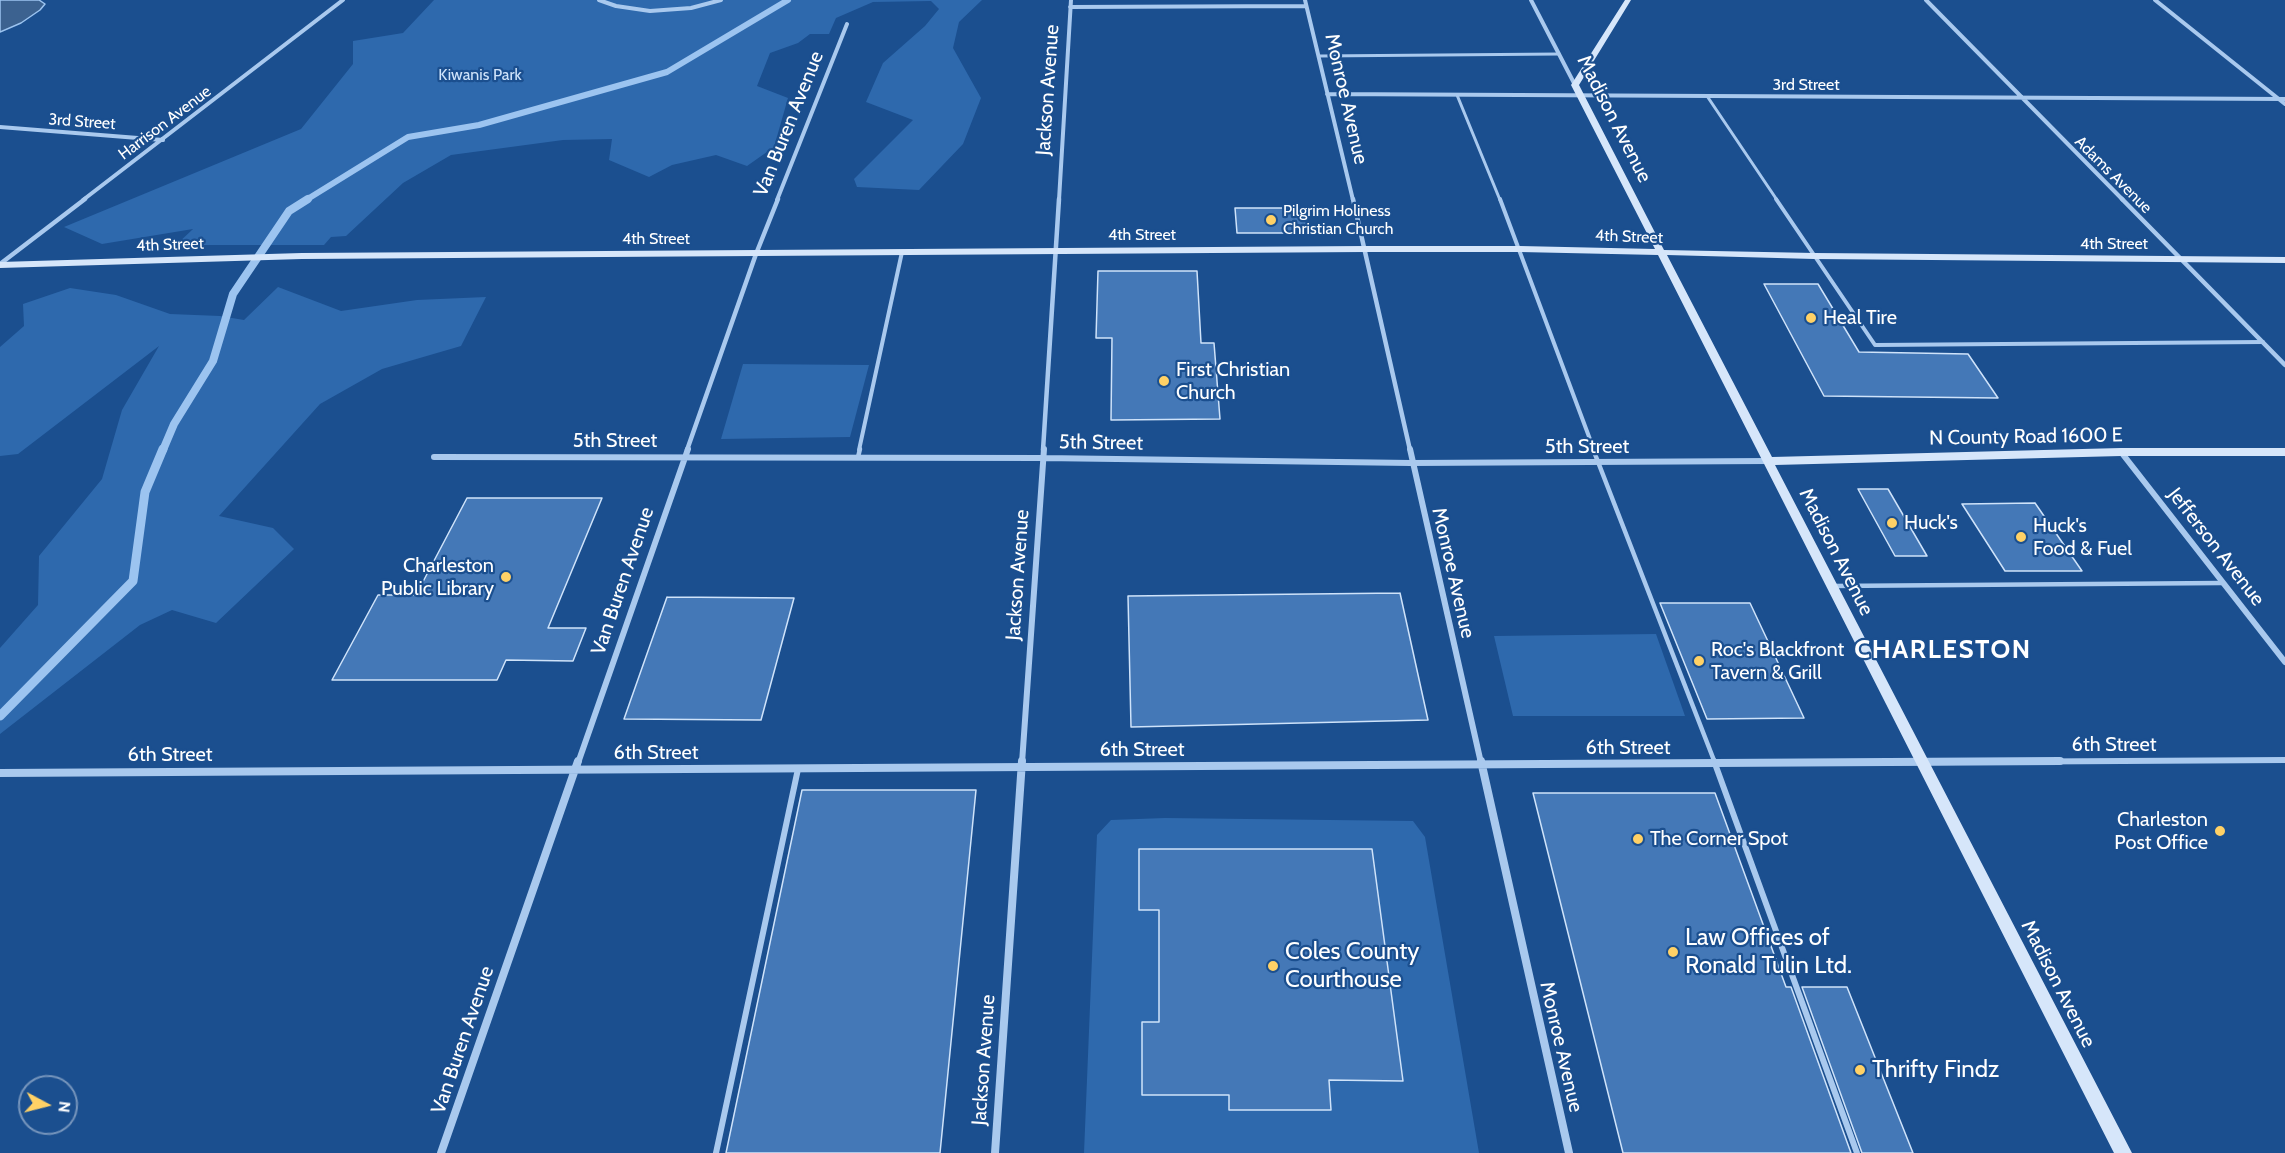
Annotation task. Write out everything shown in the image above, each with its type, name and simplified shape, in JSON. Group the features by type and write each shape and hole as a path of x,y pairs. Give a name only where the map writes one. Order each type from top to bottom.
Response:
{"street":[{"name":"Harrison Avenue","path":"0,265 343,0"},
{"path":"599,0 616,6 650,11 692,8 721,0"},
{"name":"Madison Avenue","path":"1531,0 2123,1153"},
{"path":"1575,85 1628,0"},
{"name":"Adams Avenue","path":"1926,0 2285,365"},
{"path":"2155,0 2283,101"},
{"path":"1070,4 1306,3"},
{"name":"Monroe Avenue","path":"1306,3 1365,249 1411,463 1569,1153"},
{"name":"Jackson Avenue","path":"995,1153 1043,458 1070,4"},
{"name":"Van Buren Avenue","path":"441,1153 756,254 847,24"},
{"name":"3rd Street","path":"1327,94 2283,101"},
{"name":"3rd Street","path":"0,127 163,140"},
{"name":"4th Street","path":"0,265 302,256 1365,249 1520,249 1660,254 2285,260"},
{"name":"N County Road 1600 E","path":"1768,461 2121,452 2285,452"},
{"name":"Jefferson Avenue","path":"2121,452 2285,662"},
{"name":"5th Street","path":"434,457 1043,458 1411,463 1768,461"},
{"name":"6th Street","path":"0,773 2285,760"}],"lane":[{"path":"1320,56 1559,54"},
{"path":"1457,95 1520,249 1598,462 1715,764 1857,1153"},
{"path":"1707,96 1875,345 2263,342"},
{"path":"858,457 902,252"},
{"path":"1832,586 2222,583"},
{"path":"716,1153 798,769"}],"green space":[{"name":"Kiwanis Park","path":"434,0 982,0 959,22 953,48 981,98 963,144 919,190 857,187 854,179 913,120 866,102 883,63 925,26 939,9 931,1 873,2 836,18 829,34 810,34 798,43 770,53 757,86 788,98 774,147 747,166 716,155 672,165 649,177 609,160 612,139 563,140 451,155 403,183 346,236 331,237 324,245 176,245 193,229 102,244 64,227 301,129 353,64 353,41 403,33"},
{"path":"278,287 341,311 417,300 486,297 461,346 382,369 320,404 219,516 273,528 294,549 216,623 172,610 140,625 0,734 0,648 38,605 39,556 102,479 122,410 159,346 18,454 0,456 0,347 24,326 23,304 70,288 116,295 170,314 220,316 244,320"},
{"path":"743,364 869,365 850,437 721,439"},
{"path":"1656,634 1685,716 1513,716 1494,636"},
{"path":"1165,818 1413,821 1425,837 1479,1153 1084,1153 1097,835 1111,820","holes":["1139,849 1371,849 1403,1080 1329,1080 1229,1109 1229,1095 1142,1095 1142,1022 1159,1022 1159,910 1139,910"]}],"shaded area":[{"path":"0,0 39,0 45,4 21,23 0,32"}],"building":[{"name":"Pilgrim Holiness Christian Church","path":"1235,208 1305,208 1308,233 1237,233"},
{"name":"First Christian Church","path":"1098,271 1197,271 1201,343 1214,343 1220,419 1111,420 1112,338 1096,338"},
{"name":"Heal Tire","path":"1764,284 1818,284 1859,352 1968,354 1998,398 1824,396"},
{"name":"Huck's","path":"1858,489 1888,489 1927,556 1895,556"},
{"name":"Charleston Public Library","path":"467,498 602,498 548,628 586,628 573,661 506,660 497,680 332,680 378,595 416,595"},
{"name":"Huck's Food & Fuel","path":"2035,503 2082,571 2005,571 1962,504"},
{"path":"1400,593 1428,720 1131,727 1128,596"},
{"path":"667,597 794,598 761,720 624,719"},
{"path":"1660,603 1750,603 1804,718 1707,719"},
{"path":"802,790 976,790 940,1153 726,1153"},
{"path":"1533,793 1715,793 1786,987 1791,987 1851,1153 1623,1153"},
{"name":"Coles County Courthouse","path":"1139,849 1372,849 1403,1081 1329,1080 1331,1110 1229,1110 1229,1095 1142,1095 1142,1022 1159,1022 1159,910 1139,910"},
{"name":"Thrifty Findz","path":"1802,987 1847,987 1913,1153 1862,1153"}],"waterway":[{"path":"306,200 408,137 479,125 667,72 788,0"},
{"path":"163,450 174,424 213,361 233,294 289,211 308,199"},
{"path":"0,716 133,581 145,492 163,449"}],"place":[{"name":"Pilgrim Holiness Christian Church","path":"1271,220"},
{"name":"Heal Tire","path":"1811,318"},
{"name":"First Christian Church","path":"1164,381"},
{"name":"Huck's","path":"1892,523"},
{"name":"Huck's Food & Fuel","path":"2021,537"},
{"name":"Charleston Public Library","path":"506,577"},
{"name":"Roc's Blackfront Tavern & Grill","path":"1699,661"},
{"name":"Charleston Post Office","path":"2220,831"},
{"name":"The Corner Spot","path":"1638,839"},
{"name":"Law Offices of Ronald Tulin Ltd.","path":"1673,952"},
{"name":"Coles County Courthouse","path":"1273,966"},
{"name":"Thrifty Findz","path":"1860,1070"}],"district":[{"name":"CHARLESTON","path":"1943,650"}]}
